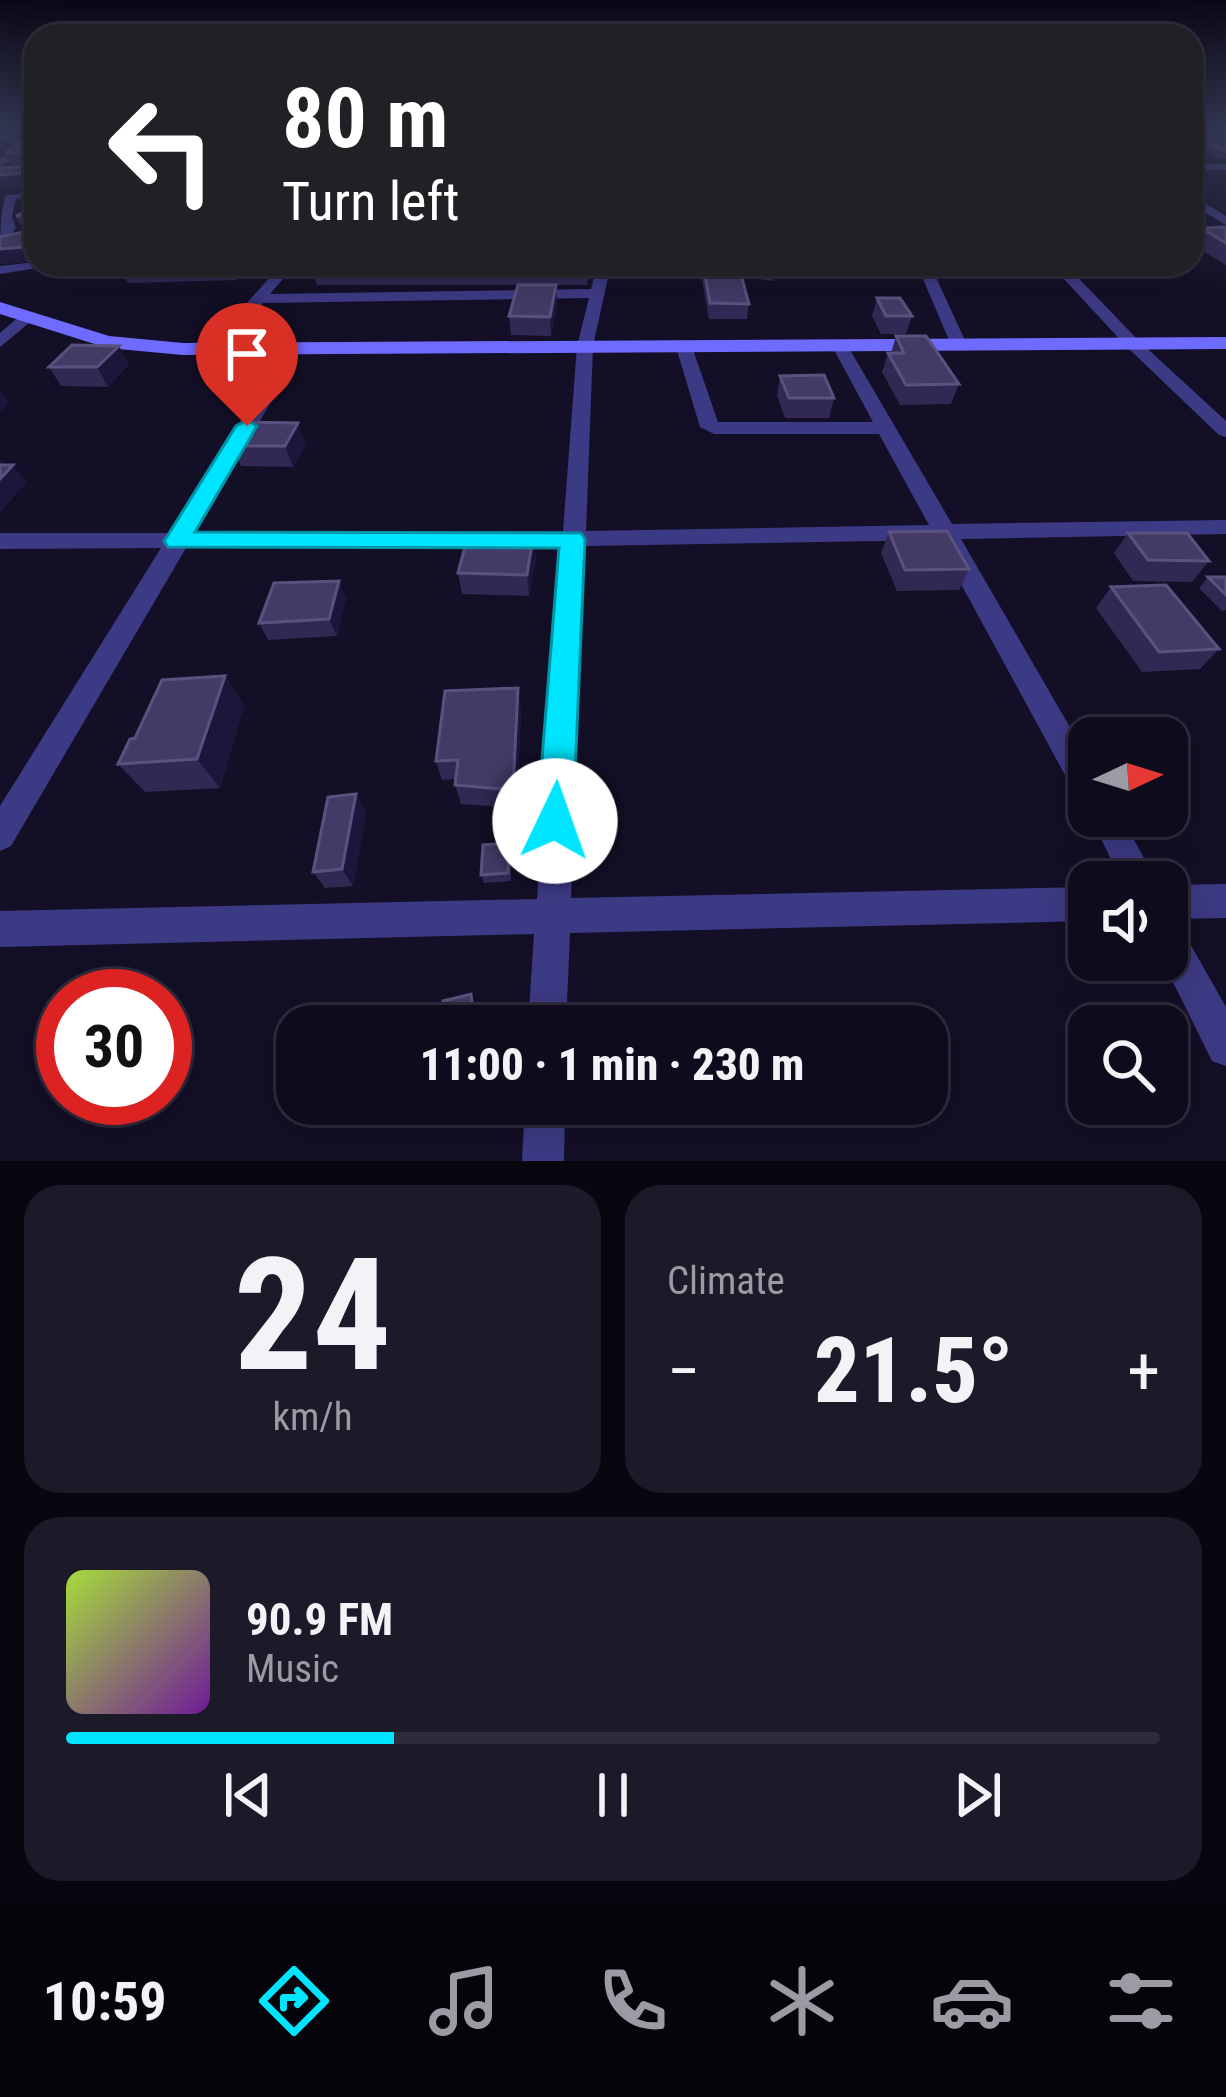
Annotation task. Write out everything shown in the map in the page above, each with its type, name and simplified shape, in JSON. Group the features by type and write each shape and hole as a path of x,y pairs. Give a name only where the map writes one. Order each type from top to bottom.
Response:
{"street":[{"path":"1,242 10,228 15,184 24,188"},
{"path":"1208,235 1226,235"},
{"path":"1,242 19,238"},
{"path":"214,350 278,276"},
{"path":"548,1005 585,346 601,276"},
{"path":"928,276 959,345"},
{"path":"1068,276 1226,431"},
{"path":"259,298 597,293"},
{"path":"0,308 119,344 214,350 1226,343"},
{"path":"0,343 27,318"},
{"path":"683,346 707,423 714,428 887,428"},
{"path":"840,346 1068,751"},
{"path":"0,835 293,350"},
{"path":"0,541 572,539 1226,527"},
{"path":"1188,902 1226,901"},
{"path":"0,929 1068,904"},
{"path":"1188,974 1226,1047"},
{"path":"544,1161 545,1125"}],"building":[{"path":"1226,227 1226,243 1203,229"},
{"path":"24,232 24,247 0,249 0,237"},
{"path":"705,276 741,276 749,304 710,303"},
{"path":"518,285 556,285 550,317 509,316"},
{"path":"877,298 900,298 912,316 886,316"},
{"path":"896,336 926,336 959,384 906,385 888,353 904,353"},
{"path":"72,345 119,346 97,367 49,367"},
{"path":"824,375 834,398 789,398 780,376"},
{"path":"247,422 298,423 285,446 232,446"},
{"path":"0,465 13,465 0,479"},
{"path":"947,531 969,569 905,570 889,532"},
{"path":"1128,533 1187,533 1209,561 1148,560"},
{"path":"468,535 533,537 527,575 458,573"},
{"path":"1208,577 1226,577 1226,595"},
{"path":"339,581 329,619 259,623 274,583"},
{"path":"1166,585 1219,649 1159,652 1111,587"},
{"path":"225,676 197,759 118,764 162,680"},
{"path":"518,688 513,790 455,785 458,760 436,761 445,691"},
{"path":"356,794 342,869 313,872 328,797"},
{"path":"509,843 508,873 481,875 483,845"},
{"path":"471,994 472,1005 443,1005 443,1001"}],"route":[{"path":"247,426 177,541 572,539 555,821"}]}
